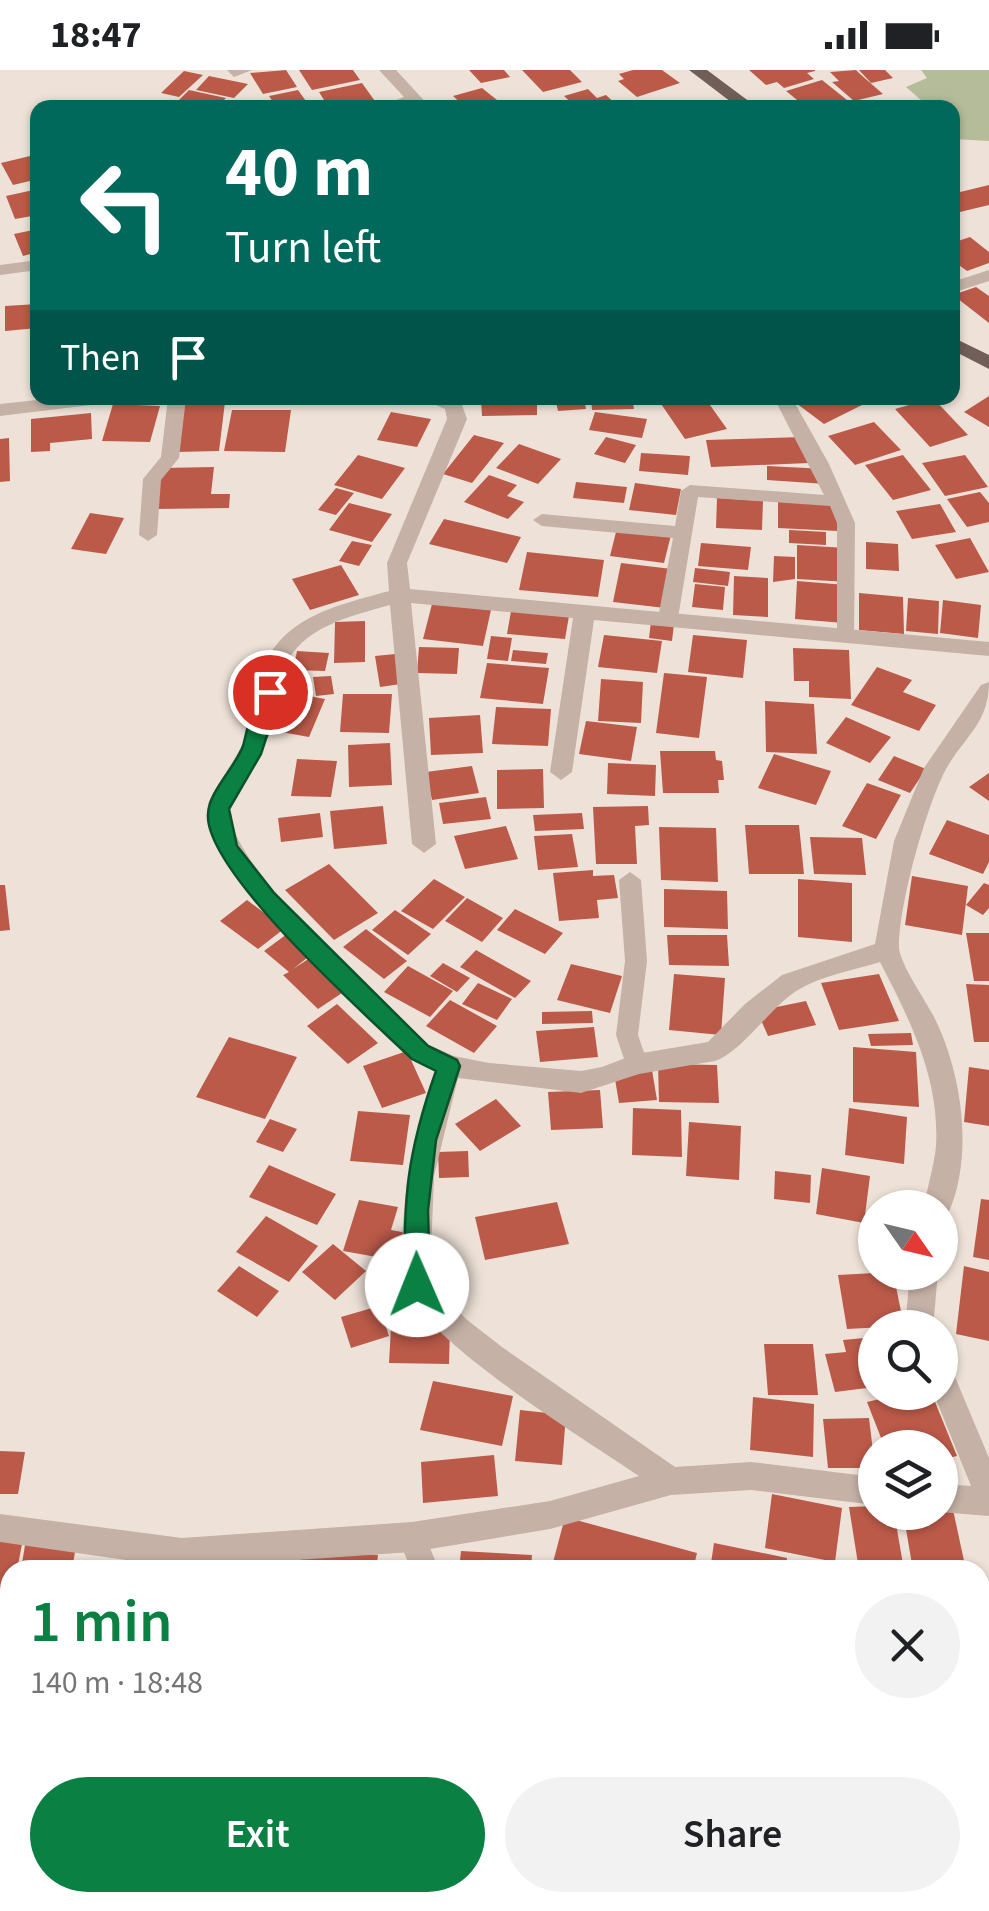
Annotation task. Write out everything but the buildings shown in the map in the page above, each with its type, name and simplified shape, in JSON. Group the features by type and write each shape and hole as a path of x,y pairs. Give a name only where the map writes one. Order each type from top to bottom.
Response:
{"main road":[{"path":"698,70 739,100"},
{"path":"960,346 989,362"}],"street":[{"path":"386,70 414,100"},
{"path":"960,285 989,274"},
{"path":"0,410 42,405"},
{"path":"424,844 397,563 457,419 451,405"},
{"path":"886,950 791,982 754,1011 716,1051 636,1064 582,1082 449,1066 420,1052 266,899 228,850 220,831 218,809 262,726 272,670 296,634 319,622 400,596 989,649"},
{"path":"561,772 585,611"},
{"path":"939,1190 948,1146 946,1100 932,1038 886,950 906,841 935,768 989,690"},
{"path":"449,1066 424,1140 416,1210 417,1285 438,1312 484,1352 671,1481"},
{"path":"955,1410 989,1494"},
{"path":"0,1528 182,1553 412,1538 550,1516 671,1481 751,1476 858,1489"},
{"path":"958,1499 989,1502"}],"lane":[{"path":"0,270 30,266"},
{"path":"148,534 152,479 170,458 176,405"},
{"path":"787,405 820,464 846,523 847,636"},
{"path":"668,618 690,491 834,502"},
{"path":"542,520 682,533"},
{"path":"630,880 636,961 627,1035 636,1064"},
{"path":"412,1538 421,1560"}],"green space":[{"path":"921,70 989,70 989,141 960,139 960,100 921,100 906,87 927,78"}],"route":[{"path":"270,692 250,754 218,809 220,831 228,850 266,899 400,1033 420,1052 449,1066 424,1140 416,1210 417,1285"}]}
